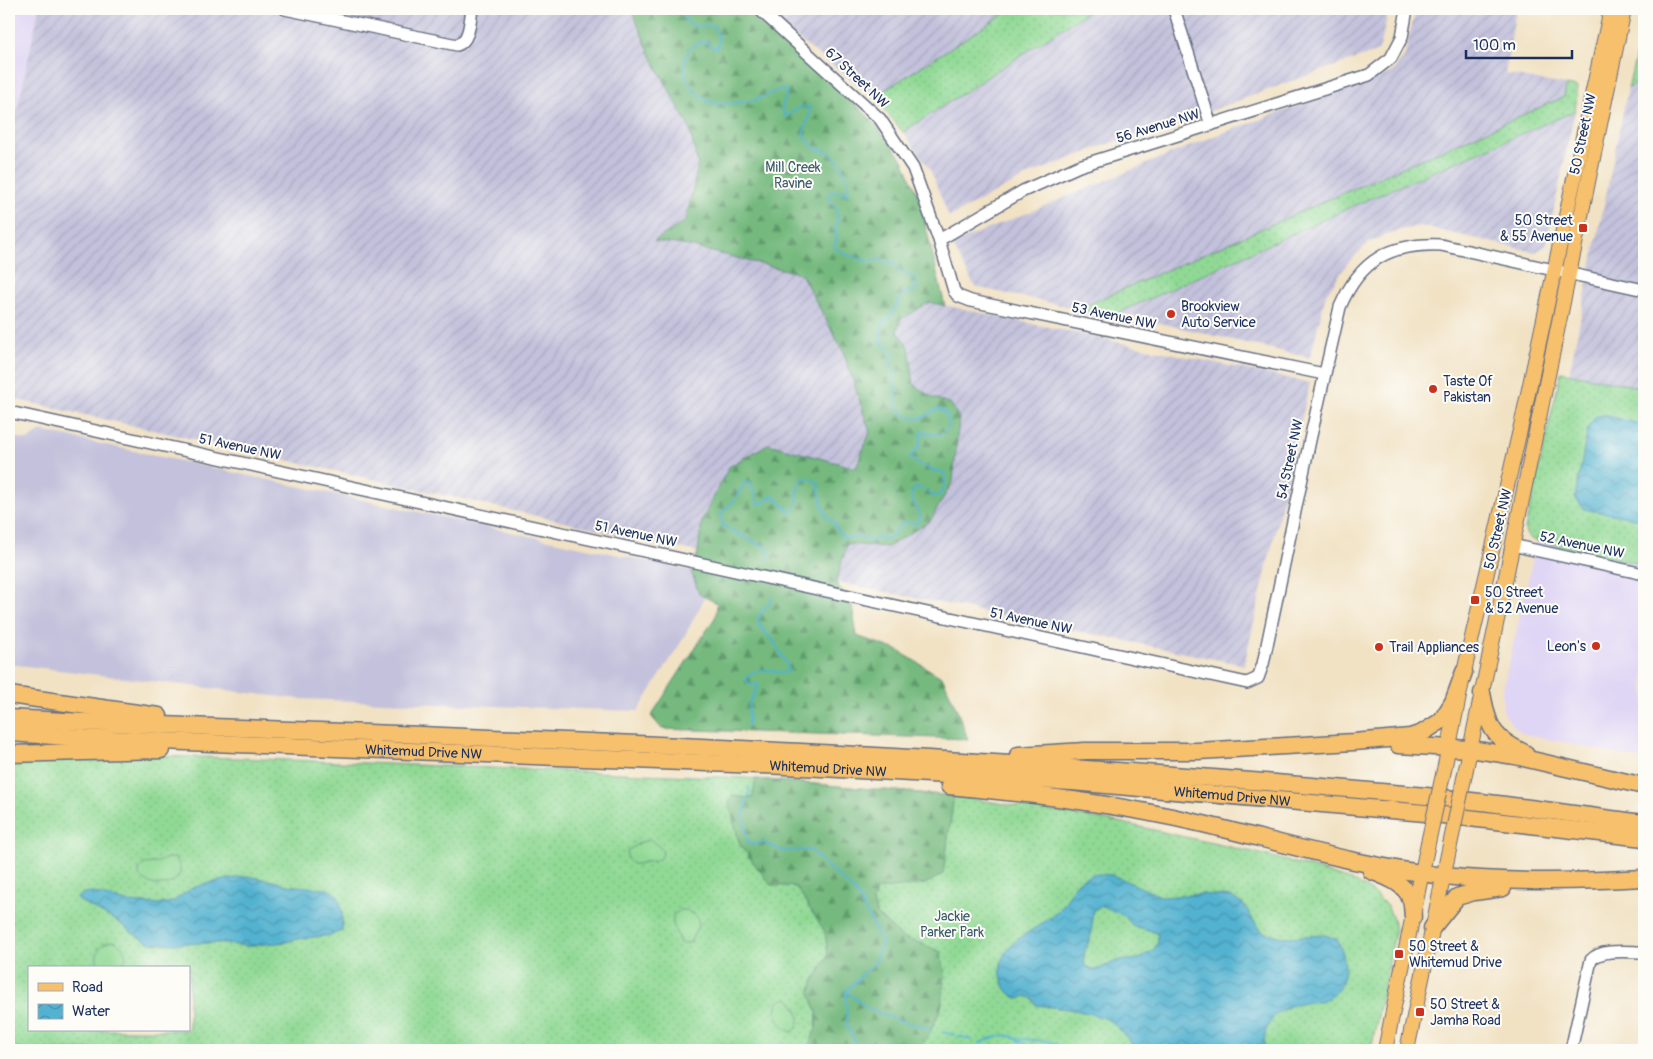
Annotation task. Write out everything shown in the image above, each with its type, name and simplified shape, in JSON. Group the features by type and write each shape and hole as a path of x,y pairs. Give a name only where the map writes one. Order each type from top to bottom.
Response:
{"highway":[{"path":"940,759 1085,751 1198,751 1354,742 1410,736 1422,733 1441,720 1453,702 1464,672"},
{"path":"1482,693 1490,726 1497,736 1506,744 1548,763"},
{"path":"9,695 136,712 220,735"},
{"name":"Whitemud Drive NW","path":"9,718 220,735 1072,782 1466,817 1644,838"},
{"name":"Whitemud Drive NW","path":"9,733 220,735 777,750 940,759 1272,783 1430,797 1644,822"},
{"path":"9,754 149,751 220,735"},
{"path":"1354,742 1470,750 1548,763 1644,786"},
{"path":"785,766 1038,795 1128,808 1381,867 1443,876 1498,881 1644,878"},
{"path":"1332,856 1380,875 1402,887 1410,897 1413,918"},
{"path":"1432,928 1454,900 1464,894 1560,881"}],"main road":[{"name":"50 Street NW","path":"1406,1050 1512,545 1562,272 1586,118 1611,9"},
{"name":"50 Street NW","path":"1384,1050 1464,672 1624,9"},
{"path":"1512,545 1508,543 1506,538 1520,465 1524,417"},
{"path":"1490,654 1489,624 1500,557 1499,547 1495,542"}],"street":[{"path":"286,9 450,44 461,44 467,33 472,9"},
{"name":"67 Street NW","path":"759,9 880,118 913,168 939,240 952,285 958,296"},
{"path":"1174,9 1211,125"},
{"name":"56 Avenue NW","path":"939,240 1023,191 1075,168 1369,75 1391,58 1402,37 1407,9"},
{"name":"54 Street NW","path":"1256,680 1260,675 1263,664 1335,324 1346,292 1367,266 1378,257 1390,251 1422,244 1441,245 1562,272"},
{"path":"1562,272 1644,290"},
{"name":"53 Avenue NW","path":"958,296 1324,374"},
{"name":"51 Avenue NW","path":"9,412 1247,683 1256,680"},
{"name":"52 Avenue NW","path":"1512,545 1644,574"},
{"path":"1571,1050 1590,960 1595,955 1602,953 1644,952"}],"shaded area":[{"path":"9,9 39,9 17,112 9,110"},
{"path":"39,9 630,9 651,56 689,127 698,165 686,221 655,241 689,245 801,274 843,351 870,432 856,468 768,444 702,520 698,552 9,398 9,110 17,111"},
{"path":"759,9 1011,9 874,97"},
{"path":"1092,9 1389,9 1379,51 1197,116 1102,146 1030,174 949,217 930,169 903,132"},
{"path":"1416,9 1516,9 1505,74 1566,85 1564,97 1073,311 1070,307 975,287 952,244 1214,136 1391,73 1404,58"},
{"path":"1644,81 1644,388 1569,374 1628,88"},
{"path":"1575,111 1546,246 1535,252 1420,226 1396,231 1369,242 1347,264 1326,294 1310,358 1118,313 1351,207"},
{"path":"930,302 1310,383 1244,665 836,582 847,544 887,547 930,521 951,404 931,397 914,385 909,347 897,331 901,319"},
{"path":"41,431 712,575 702,603 683,639 638,711 299,699 9,664 9,436 27,440"},
{"path":"1537,541 1644,565 1644,760 1521,733 1503,711 1502,693"}],"green space":[{"name":"Mill Creek Ravine","path":"631,9 744,9 800,54 870,118 903,160 919,198 945,306 930,302 901,319 897,331 909,347 914,385 931,397 951,404 959,418 953,481 930,521 887,547 847,544 836,582 852,606 857,636 897,650 943,678 968,739 662,729 651,716 716,616 717,603 699,594 691,571 698,552 702,520 729,467 768,444 856,468 870,432 843,351 801,274 689,246 654,241 686,221 698,165 689,127 651,56"},
{"path":"1011,9 1092,9 903,132 874,97"},
{"path":"1644,22 1644,81 1628,88"},
{"path":"1566,85 1578,87 1575,111 1351,207 1118,313 1073,311 1564,97"},
{"path":"1561,372 1644,388 1644,565 1537,541 1526,534 1525,529"},
{"name":"Jackie Parker Park","path":"158,756 237,758 744,778 954,796 1118,822 1257,853 1320,870 1356,882 1375,894 1387,906 1393,918 1395,932 1371,1050 9,1050 9,760"},
{"path":"756,779 954,796 943,874 925,884 876,890 873,902 877,915 903,938 941,952 945,974 941,1008 928,1037 917,1050 807,1050 816,1029 817,1012 810,993 814,980 828,956 825,932 796,887 771,885 740,845 729,803 732,796 752,798"},
{"path":"650,840 663,852 661,858 656,861 637,864 630,862 627,858 627,851 641,842"},
{"path":"175,858 180,866 180,873 170,883 154,884 146,881 139,875 139,869 143,865"},
{"path":"680,910 686,910 697,917 699,924 690,943 680,943 673,924 673,915"},
{"path":"115,941 124,950 125,961 119,966 100,966 97,954 101,946"},
{"path":"787,998 794,1005 799,1015 799,1024 792,1032 781,1024 776,1011 778,1002"}],"water":[{"path":"1604,415 1644,425 1644,520 1584,509 1575,498 1588,427 1596,416"},
{"path":"1095,874 1112,875 1163,897 1201,894 1232,897 1246,907 1253,920 1263,932 1283,937 1325,935 1338,940 1345,966 1343,979 1336,991 1327,999 1291,1005 1277,1014 1272,1019 1265,1033 1265,1050 1136,1050 1119,1029 1106,1019 1081,1011 1036,1005 1033,999 1026,996 1020,999 1016,998 1008,992 1002,980 1001,967 1003,957 1009,948 1017,940 1056,913 1062,907 1075,885 1086,877","holes":["1103,906 1124,916 1133,926 1152,931 1158,935 1158,942 1153,950 1139,959 1117,961 1096,970 1085,966 1084,956 1092,931 1093,910"]},
{"path":"247,876 287,885 327,889 334,892 338,896 342,911 342,931 331,935 247,946 218,943 150,943 118,922 78,900 78,897 84,893 91,892 127,902 163,904 174,901 192,888"}],"waterway":[{"path":"649,9 654,9"},
{"path":"679,9 684,18 693,26 713,26 717,33 717,48 714,48 705,41 695,45 688,52 685,61 685,72 688,82 703,99 718,104 737,103 756,99 782,89 787,91 782,109 785,116 802,107 810,108 803,135 816,148 828,151 833,155 844,172 848,184 847,194 838,191 830,193 828,196 836,207 838,220 835,229 837,238 836,249 870,262 877,259 893,263 900,271 916,281 917,288 906,292 881,327 881,342 894,353 889,362 896,371 894,377 897,408 902,413 913,418 924,417 939,409 945,413 949,423 948,428 939,434 921,433 920,446 910,457 921,465 944,473 945,483 943,490 935,496 922,489 915,488 912,491 911,497 920,520 916,524 906,522 888,540 880,536 871,541 862,537 843,537 832,520 826,516 820,496 819,484 814,480 805,478 801,482 798,487 797,506 790,512 774,496 767,499 764,503 758,504 751,484 744,483 736,498 721,514 723,526 768,548 770,560"},
{"path":"748,726 749,704 758,686 749,684 746,679 752,673 759,671 770,670 785,673 789,669 775,643 759,625 758,616 770,603 771,597"},
{"path":"749,787 749,795 743,816 748,843 752,845 762,842 783,851 810,850 856,893 882,942 876,961 846,991 847,1027 860,1050"},
{"path":"846,991 867,1008 897,1020 930,1029"},
{"path":"943,1032 954,1035"},
{"path":"980,1043 1006,1035 1021,1039 1047,1041 1057,1044 1059,1050"},
{"path":"959,1036 972,1040"},
{"path":"1018,1040 1031,1050"}],"place":[{"name":"50 Street & 55 Avenue","path":"1583,228"},
{"name":"Brookview Auto Service","path":"1171,314"},
{"name":"Taste Of Pakistan","path":"1433,389"},
{"name":"50 Street & 52 Avenue","path":"1475,600"},
{"name":"Leon's","path":"1596,646"},
{"name":"Trail Appliances","path":"1379,647"},
{"name":"50 Street & Whitemud Drive","path":"1399,954"},
{"name":"50 Street & Jamha Road","path":"1420,1012"}]}
